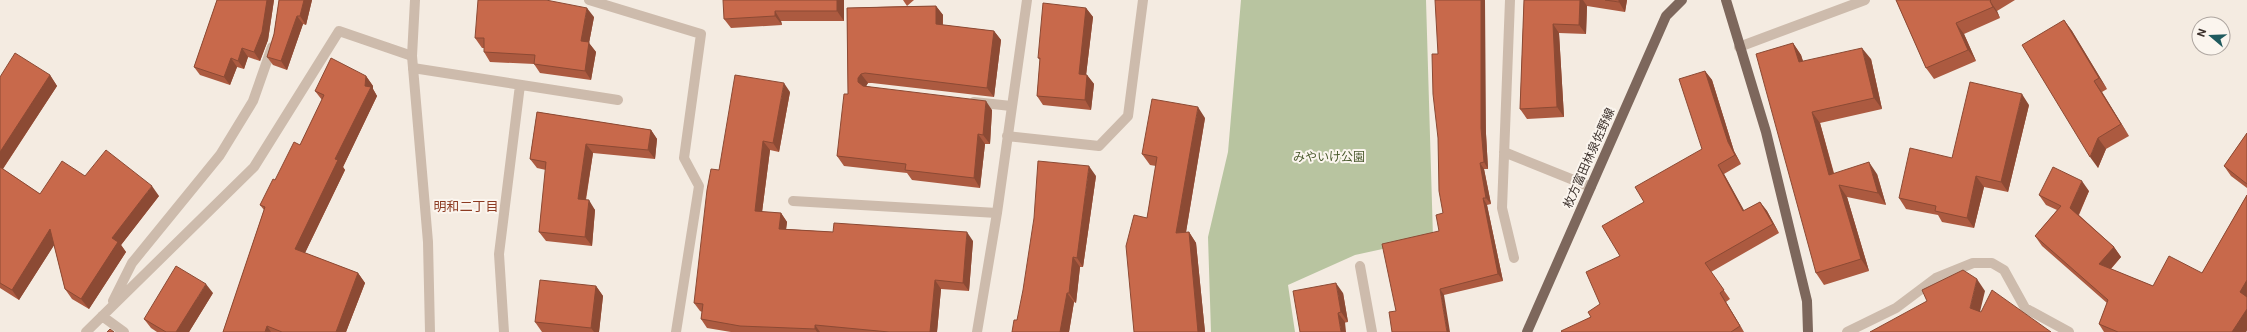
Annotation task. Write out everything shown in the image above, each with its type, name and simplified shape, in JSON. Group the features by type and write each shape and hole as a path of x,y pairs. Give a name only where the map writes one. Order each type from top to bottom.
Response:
{"main road":[{"name":"枚方富田林泉佐野線","path":"1527,332 1666,16 1682,0"},
{"path":"1726,0 1766,132 1805,294 1808,332"}],"street":[{"path":"415,0 412,56 428,242 430,332"},
{"path":"589,0 701,34 684,158 698,186 676,332"},
{"path":"977,332 997,213 1027,0"},
{"path":"1007,136 1099,146 1128,116 1143,0"},
{"path":"1510,0 1502,208 1514,258"},
{"path":"1740,47 1865,0"},
{"path":"86,332 254,167 339,31 412,56"},
{"path":"110,308 132,263 220,155 252,101 275,35"},
{"path":"413,68 618,100"},
{"path":"504,332 499,254 520,85"},
{"path":"965,100 1012,106"},
{"path":"1504,152 1591,186"},
{"path":"793,200 997,213"},
{"path":"1847,332 1896,308 1936,278 1973,263 1992,263 2004,270 2025,308 2069,332"},
{"path":"1360,266 1372,332"},
{"path":"102,316 124,332"}],"green space":[{"name":"みやいけ公園","path":"1241,0 1426,0 1433,238 1355,255 1288,285 1295,332 1211,332 1208,237 1228,152"}],"building":[{"path":"217,0 267,0 262,32 254,52 242,48 238,61 231,58 224,77 194,67"},
{"path":"279,0 304,0 300,16 297,16 281,61 267,57 274,34"},
{"path":"478,0 546,0 587,8 581,41 589,42 585,71 534,64 535,55 484,52 484,38 475,38"},
{"path":"723,0 837,0 837,11 775,11 775,16 724,19"},
{"path":"1435,0 1481,0 1481,128 1484,162 1480,163 1486,198 1483,198 1498,274 1440,289 1447,332 1392,332 1389,312 1396,311 1382,244 1439,231 1436,215 1443,213 1439,191 1438,138 1433,94 1432,54 1438,54"},
{"path":"1524,0 1580,0 1579,25 1553,24 1557,107 1520,109"},
{"path":"1605,0 1619,0 1619,2"},
{"path":"1896,0 1991,0 1990,1 1993,7 1956,23 1968,50 1926,68"},
{"path":"1043,3 1086,8 1079,74 1087,75 1085,100 1037,96 1040,58 1038,58"},
{"path":"936,6 936,24 994,31 987,88 865,73 861,74 858,78 858,82 863,86 986,101 983,135 978,134 974,178 905,170 906,164 837,156 844,94 848,94 847,8"},
{"path":"2064,20 2099,78 2094,81 2121,124 2098,138 2090,157 2022,45"},
{"path":"1793,43 1799,62 1862,48 1874,98 1812,112 1829,175 1869,162 1878,193 1839,185 1861,259 1816,273 1756,54"},
{"path":"15,53 50,75 0,152 0,77"},
{"path":"331,58 366,76 365,86 371,87 335,159 338,160 295,249 358,273 336,332 282,332 267,326 265,332 223,332 265,207 260,205 273,179 275,180 294,142 300,145 324,95 315,91"},
{"path":"1705,71 1728,142 1735,155 1718,165 1743,211 1760,202 1773,224 1705,263 1724,290 1720,293 1740,326 1731,332 1562,332 1561,331 1591,317 1588,312 1600,304 1586,272 1620,256 1602,226 1644,202 1635,187 1702,149 1679,79"},
{"path":"735,75 784,83 773,143 763,141 755,211 781,213 779,229 833,232 834,223 967,232 963,283 935,280 930,332 889,332 815,325 815,329 740,326 701,319 703,304 694,303 707,190 711,169 719,170"},
{"path":"1970,82 2022,94 2001,182 1976,176 1967,218 1935,211 1936,206 1899,198 1910,148 1952,158"},
{"path":"1152,99 1198,107 1176,233 1189,232 1198,332 1134,332 1126,246 1134,215 1147,218 1157,157 1142,154"},
{"path":"537,112 651,130 648,150 586,144 578,199 589,200 585,237 539,232 546,162 530,159"},
{"path":"2247,133 2247,184 2224,166"},
{"path":"106,150 152,186 112,238 118,242 81,299 65,289 50,229 12,290 0,283 0,167 40,194 62,161 85,176"},
{"path":"1038,161 1089,166 1077,258 1073,257 1069,293 1067,293 1060,332 1012,332 1014,320 1017,320 1023,290 1034,218"},
{"path":"2053,167 2082,181 2070,208 2114,247 2099,264 2153,286 2169,256 2202,273 2247,195 2247,280 2240,292 2247,297 2247,309 2232,332 2118,332 2099,324 2108,300 2035,236 2061,206 2039,195"},
{"path":"176,266 206,284 176,332 166,332 144,319"},
{"path":"1963,270 1977,279 1970,308 1981,312 1992,290 2051,332 1870,332 1927,301 1922,290"},
{"path":"540,280 596,286 591,328 535,322"},
{"path":"1336,283 1341,312 1338,313 1341,332 1300,332 1293,291"},
{"path":"110,329 114,332 107,332"}],"district":[{"name":"明和二丁目","path":"466,206"}]}
